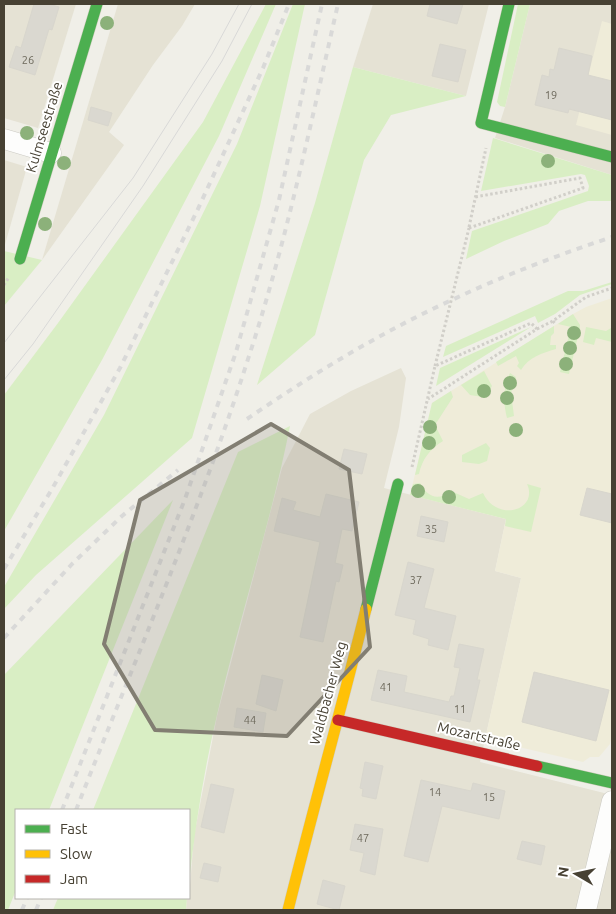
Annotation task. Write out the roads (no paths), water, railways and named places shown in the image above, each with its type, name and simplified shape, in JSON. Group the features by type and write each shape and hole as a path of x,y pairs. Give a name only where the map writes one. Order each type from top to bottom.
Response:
{"street":[{"name":"Kulmseestraße","path":"20,259 97,4"},
{"path":"509,4 481,123 612,157"},
{"path":"4,139 51,153"},
{"name":"Waldbacher Weg","path":"288,910 398,484"},
{"name":"Mozartstraße","path":"338,720 612,783"},
{"path":"586,910 612,801"}],"tram line":[{"path":"4,343 133,178 212,54 239,4"},
{"path":"4,380 33,344 143,186 222,61 252,4"}],"railway":[{"path":"4,569 52,489 120,368 197,211 263,68 289,4"},
{"path":"62,809 185,499 236,352 279,200 322,4"},
{"path":"76,809 210,471 249,356 287,225 338,4"},
{"path":"247,419 348,354 400,325 473,290 552,258 612,237"},
{"path":"4,638 72,564 122,516 178,470"},
{"path":"22,910 27,899"},
{"path":"36,910 41,899"}]}
